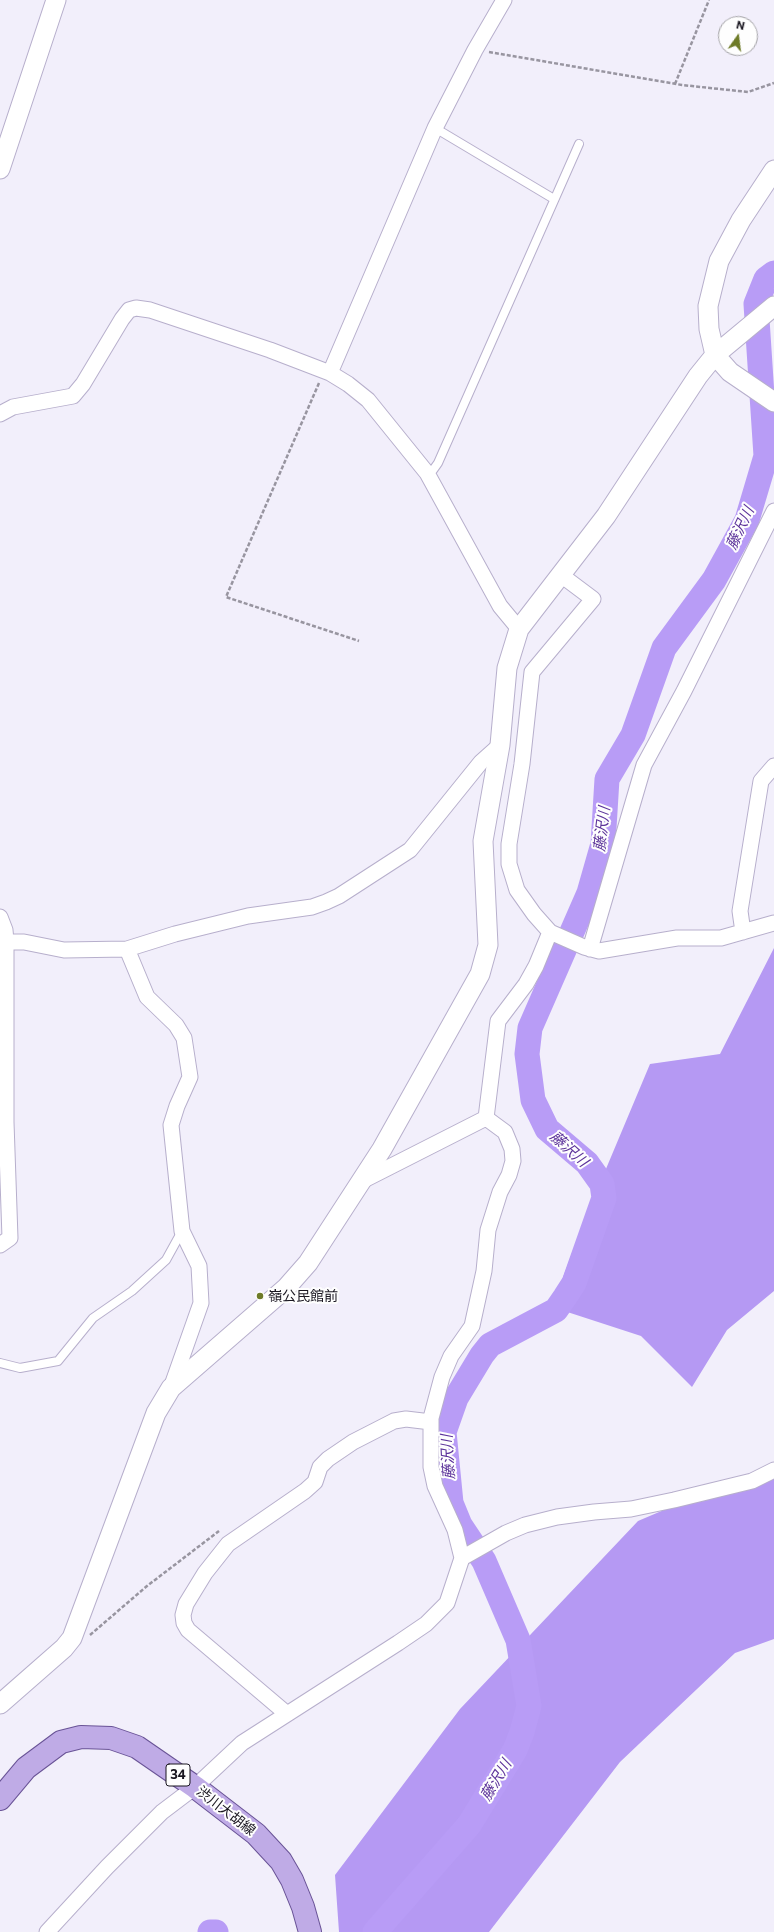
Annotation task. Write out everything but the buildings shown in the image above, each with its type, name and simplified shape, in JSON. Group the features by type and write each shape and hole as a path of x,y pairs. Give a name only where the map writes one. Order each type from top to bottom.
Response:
{"main road":[{"name":"渋川大胡線","path":"0,1799 26,1768 61,1742 81,1737 111,1738 137,1747 195,1787 256,1834 281,1861 292,1880 303,1907 310,1932"}],"street":[{"path":"0,169 56,0"},
{"path":"327,372 435,128 475,50 504,0"},
{"path":"774,170 741,220 719,261 708,306 709,329 715,355 724,367 774,402"},
{"path":"170,1388 286,1288 308,1263 382,1150 484,964 488,945 483,841 500,746 507,668 519,629 606,516 698,376 715,355 774,306"},
{"path":"0,414 13,407 73,396 122,319 129,310 136,308 150,310 270,350 327,372 348,384 368,400 428,473 500,606 519,629"},
{"path":"587,948 644,765 684,691 774,511"},
{"path":"561,575 593,599 532,672 522,764 508,844 509,864 517,890 534,914 552,934 587,948 599,951 677,938 721,938 774,923"},
{"path":"3,942 24,942 64,950 127,949 175,934 248,916 312,907 339,896 410,850 481,762 500,746"},
{"path":"743,932 740,911 761,781 774,766"},
{"path":"0,917 5,930 3,942 6,1122 10,1238 0,1245"},
{"path":"486,1118 498,1021 526,984 552,934"},
{"path":"0,1704 64,1648 72,1638 156,1413 170,1388 201,1302 199,1266 182,1231 171,1125 177,1106 190,1077 184,1038 176,1025 147,997 127,949"},
{"path":"360,1182 486,1118"},
{"path":"47,1932 107,1867 162,1812 195,1787 242,1743 426,1624 447,1603 462,1558 455,1530 435,1486 431,1467 431,1422 442,1377 451,1356 472,1326 484,1271 488,1230 500,1192 509,1175 513,1162 512,1149 505,1132 486,1118"},
{"path":"287,1714 188,1630 183,1618 186,1604 204,1573 228,1544 305,1491 315,1482 320,1467 328,1459 353,1442 394,1421 406,1420 431,1422"},
{"path":"462,1558 525,1525 557,1517 631,1509 674,1500 752,1481 774,1470"}],"lane":[{"path":"435,128 554,199"},
{"path":"428,473 433,470 438,463 554,199 580,144"},
{"path":"0,1363 20,1368 58,1361 93,1318 132,1291 166,1260 182,1231"}],"path":[{"path":"675,84 709,0"},
{"path":"475,50 675,84 748,92 774,83"},
{"path":"327,372 226,597 359,640"},
{"path":"72,1638 89,1636 147,1586 223,1528"}],"shaded area":[{"path":"774,948 774,1291 727,1330 692,1387 641,1336 552,1307 582,1226 650,1064 720,1054"},
{"path":"774,1463 774,1639 735,1653 620,1762 489,1932 339,1932 335,1875 460,1709 638,1521"}],"waterway":[{"name":"藤沢川","path":"375,1932 469,1825 515,1750 522,1732 529,1706 518,1640 484,1561 460,1525 451,1503 444,1432 456,1398 482,1355 490,1345 556,1310 565,1297 574,1283 604,1198 602,1184 587,1163 547,1129 533,1100 527,1054 530,1028 589,893 603,844 607,779 633,735 664,648 714,580 747,520 766,456 756,304 766,279 774,273"},
{"name":"藤沢川","path":"210,1932 216,1932"}],"place":[{"name":"嶺公民館前","path":"260,1296"}]}
